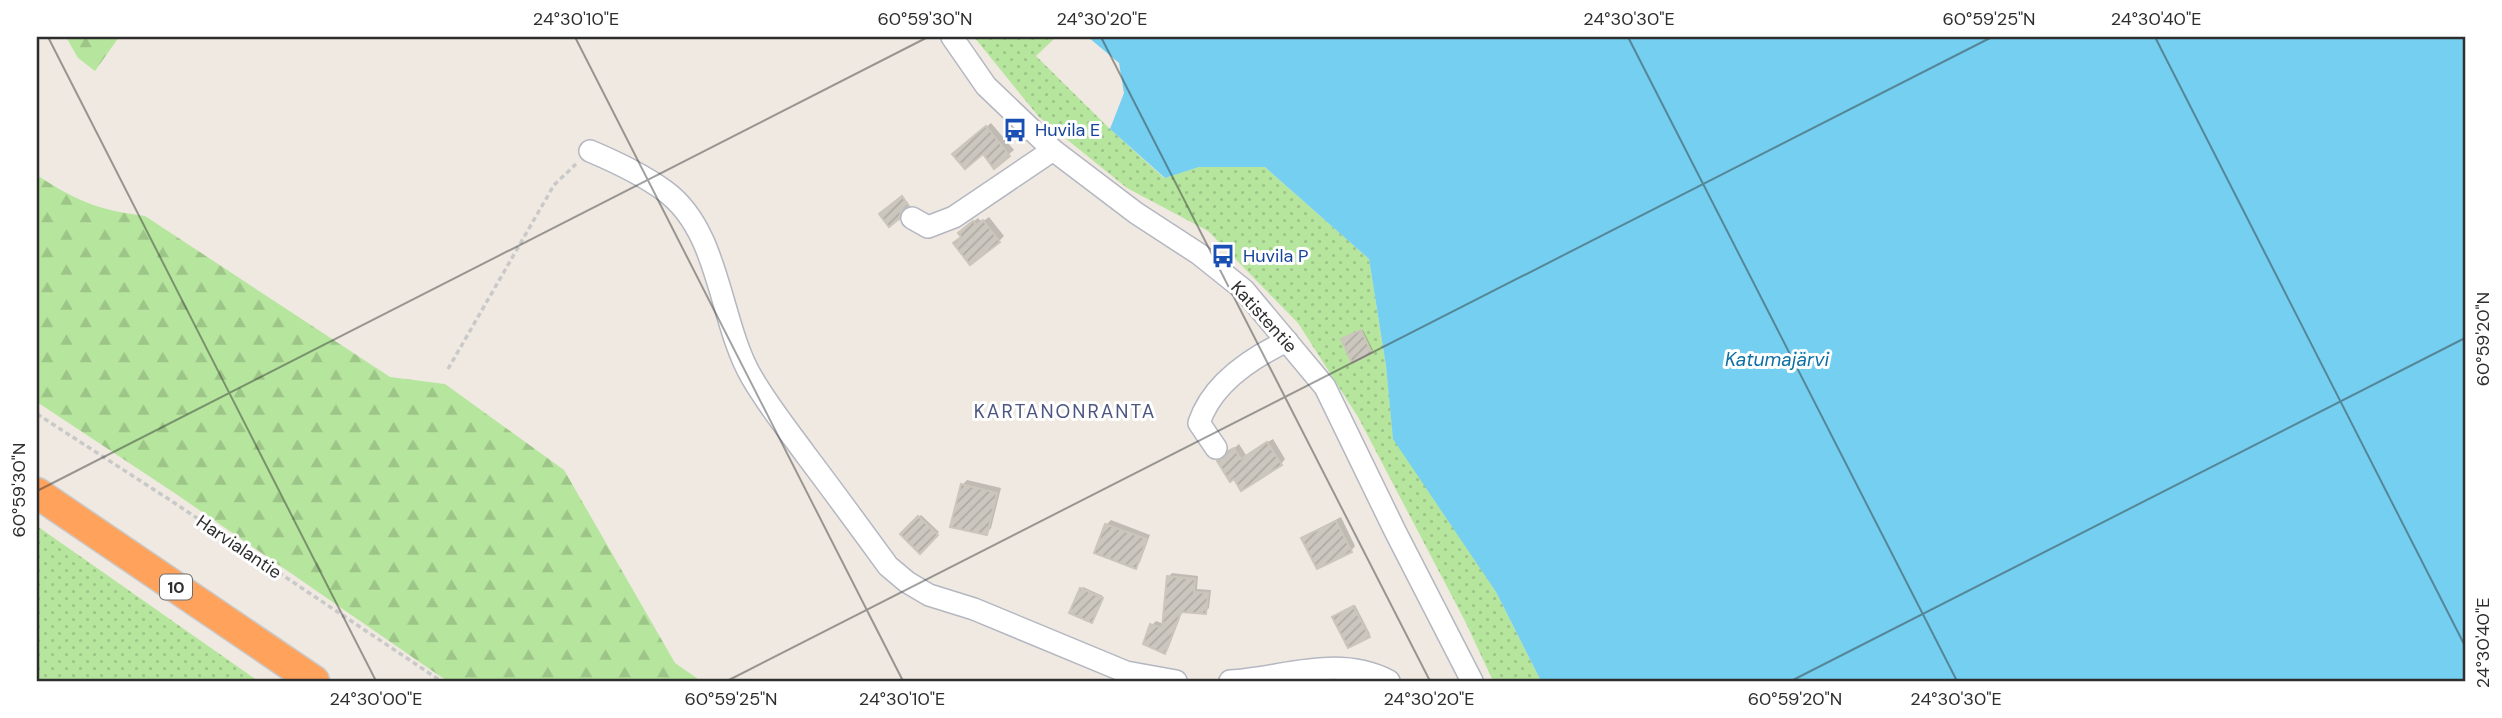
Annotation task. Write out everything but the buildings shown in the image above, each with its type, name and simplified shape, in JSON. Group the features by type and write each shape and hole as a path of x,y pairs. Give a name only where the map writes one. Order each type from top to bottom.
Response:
{"highway":[{"name":"10","path":"37,493 314,681"}],"street":[{"name":"Katistentie","path":"953,37 986,86 1053,150 1136,213 1199,254 1244,290 1325,387 1472,681"},
{"path":"912,218 928,227 954,217 1053,150"},
{"path":"590,151 622,165 666,192 686,211 704,241 730,328 750,375 776,415 888,566 929,595 974,609 1126,672 1176,681"},
{"path":"1216,448 1199,422 1205,404 1243,366 1262,352 1287,341"},
{"path":"1230,681 1293,671 1344,668 1389,681"}],"path":[{"path":"449,369 554,185 590,151"},
{"name":"Harvialantie","path":"37,414 441,681"}],"green space":[{"path":"66,37 119,37 95,71 78,58"},
{"path":"974,37 1056,37 1036,56 1164,178 1199,167 1265,167 1369,259 1386,366 1393,435 1496,592 1541,681 1493,681 1465,621 1358,417 1298,323 1208,231 1127,188 1039,117"},
{"path":"37,175 88,203 145,216 390,377 445,384 564,470 675,663 701,681 447,681 176,494 37,402"},
{"path":"37,526 258,681 37,681"}],"water":[{"name":"Katumajärvi","path":"1088,37 2465,37 2465,681 1541,681 1496,592 1393,439 1386,366 1369,259 1265,167 1199,167 1165,178 1110,129 1124,93 1119,63"}],"place":[{"name":"Huvila E","path":"1015,130"},
{"name":"Huvila P","path":"1223,256"}],"district":[{"name":"KARTANONRANTA","path":"1065,411"}]}
